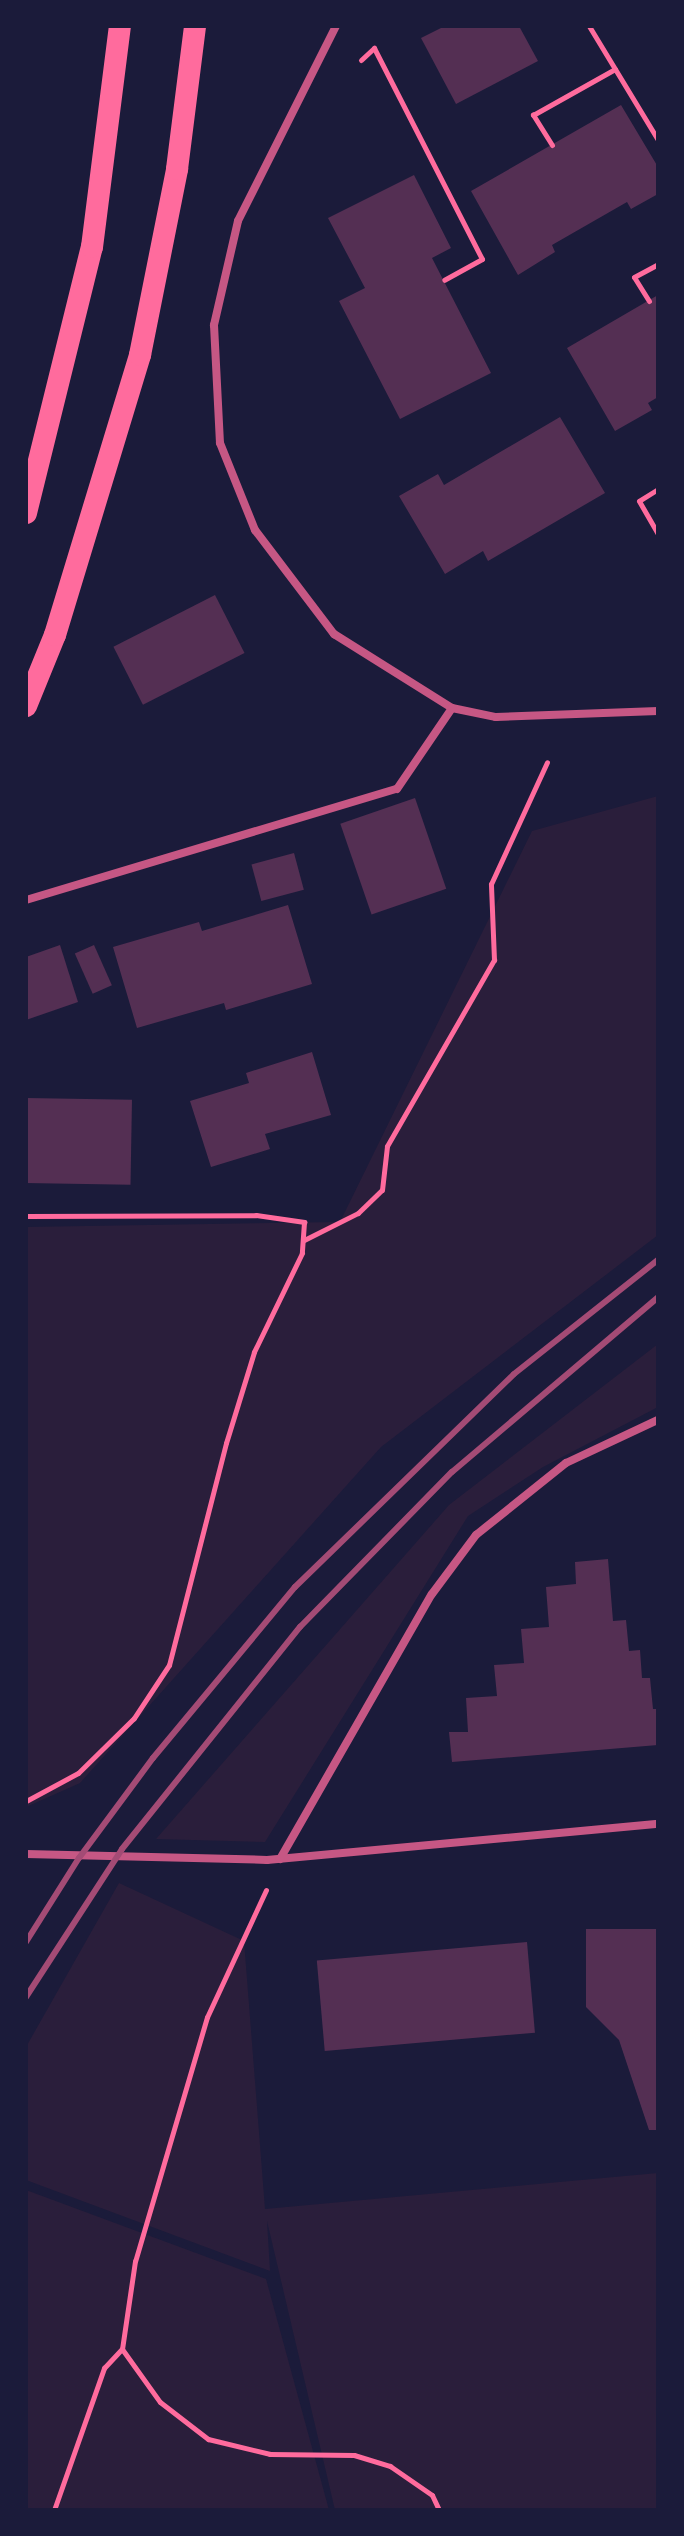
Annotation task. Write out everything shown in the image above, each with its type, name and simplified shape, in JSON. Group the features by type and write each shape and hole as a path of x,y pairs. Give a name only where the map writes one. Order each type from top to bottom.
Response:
{"highway":[{"path":"26,513 92,247 120,26"},
{"path":"26,706 55,635 140,355 177,169 195,26"}],"street":[{"path":"336,26 238,221 214,325 220,443 255,530 334,634 452,708 496,717 658,711"},
{"path":"26,900 397,789 452,708"},
{"path":"280,1859 432,1594 476,1535 566,1463 658,1420"},
{"path":"26,1854 280,1859 658,1824"}],"path":[{"path":"589,26 658,140"},
{"path":"361,60 374,48 482,259 444,280"},
{"path":"552,145 533,115 615,69"},
{"path":"649,301 634,277 658,264"},
{"path":"658,489 639,501 658,534"},
{"path":"303,1240 358,1213 382,1190 387,1146 494,960 491,884 547,762"},
{"path":"26,1216 256,1215 304,1222 303,1240 250,1367 169,1665 134,1718 78,1773 26,1801"},
{"path":"54,2510 104,2368 122,2349 135,2261 207,2017 280,1859"},
{"path":"122,2349 160,2402 208,2439 270,2454 354,2455 390,2466 432,2495 439,2510"}],"shaded area":[{"path":"658,796 658,1235 381,1447 80,1783 26,1807 26,1227 340,1222 532,831"},
{"path":"658,1344 658,1407 543,1467 468,1516 265,1842 156,1839 449,1505"},
{"path":"119,1883 244,1941 265,2209 658,2173 658,2510 335,2510 267,2221 270,2271 26,2180 26,2047"},
{"path":"26,2190 266,2279 329,2510 26,2510"}],"building":[{"path":"445,26 519,26 538,61 456,104 421,38"},
{"path":"621,105 658,167 658,194 631,209 627,202 552,245 555,252 518,275 471,191"},
{"path":"414,175 451,248 432,258 491,373 400,419 339,301 365,288 328,218"},
{"path":"658,295 658,397 648,403 652,410 615,431 567,348"},
{"path":"560,417 605,493 488,561 483,551 445,574 399,496 438,474 444,485"},
{"path":"215,595 245,653 143,705 113,647"},
{"path":"415,798 446,889 372,914 340,824"},
{"path":"294,853 304,890 261,901 251,864"},
{"path":"288,905 312,984 226,1010 224,1003 137,1028 113,947 199,922 202,931"},
{"path":"60,945 78,1002 26,1020 26,957"},
{"path":"94,945 112,985 93,994 75,954"},
{"path":"312,1052 331,1115 265,1134 270,1149 211,1167 190,1101 249,1083 246,1073"},
{"path":"26,1098 132,1100 131,1185 26,1183"},
{"path":"608,1559 613,1621 626,1620 629,1651 640,1650 642,1678 650,1678 653,1709 658,1709 658,1745 452,1762 449,1732 468,1732 466,1698 497,1696 494,1665 524,1663 521,1629 549,1627 546,1587 576,1584 575,1562"},
{"path":"586,1929 658,1929 658,2130 649,2130 619,2040 586,2007"},
{"path":"527,1942 535,2033 325,2051 317,1960"}],"railway":[{"path":"26,1942 79,1858 153,1758 295,1587 514,1374 658,1260"},
{"path":"26,1997 122,1849 300,1627 452,1472 658,1297"}]}
